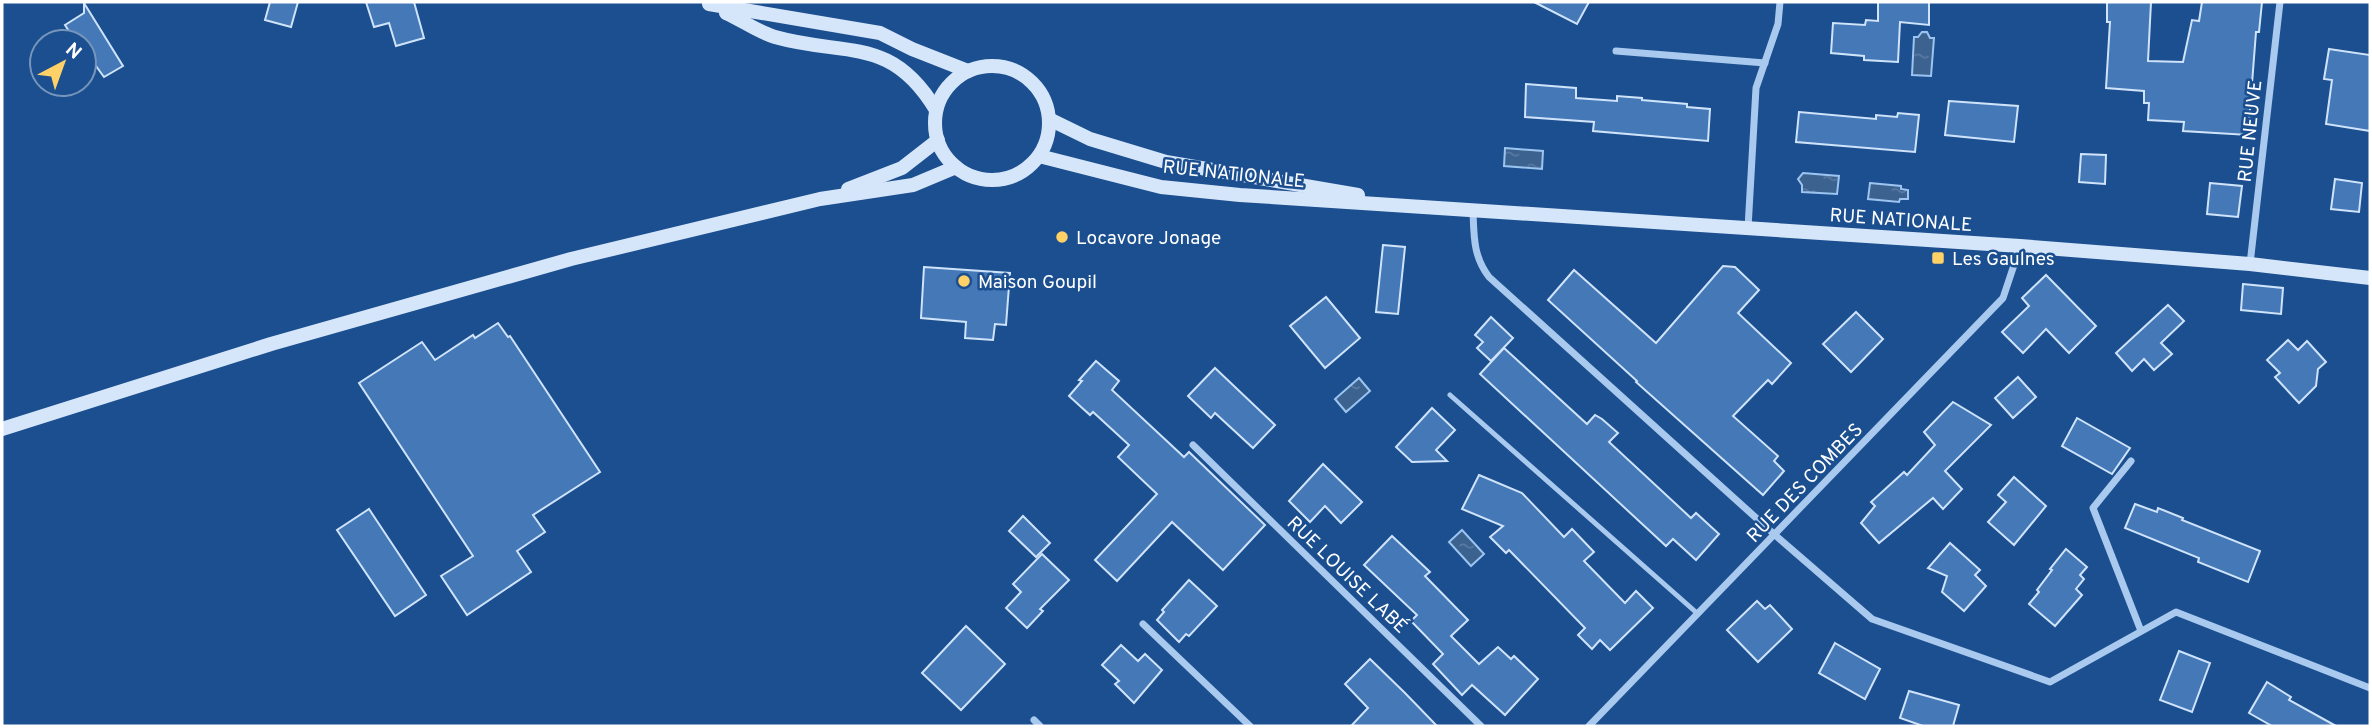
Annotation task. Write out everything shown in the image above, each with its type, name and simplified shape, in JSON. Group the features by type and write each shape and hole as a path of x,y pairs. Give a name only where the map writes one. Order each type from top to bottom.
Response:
{"main road":[{"path":"706,3 880,33 968,71"},
{"path":"706,3 774,37 865,51 901,67 925,92 936,110"},
{"path":"1001,67 1024,76 1041,95 1049,119 1049,132 1039,156 1016,176 985,180 969,176 956,167 942,150 935,128 936,110 945,91 968,71 1001,67"},
{"name":"RUE NATIONALE","path":"1049,119 1090,139 1166,162 1428,208"},
{"path":"820,199 902,168 938,140"},
{"name":"RUE NATIONALE","path":"1039,156 1161,187 1240,195 2020,246 2250,264 2370,278"},
{"path":"2,429 271,344 571,259 820,199 913,185 956,167"}],"street":[{"path":"1748,229 1756,88 1779,24 1780,2"},
{"name":"RUE NEUVE","path":"2250,264 2280,2"},
{"path":"1616,51 1765,63"},
{"path":"1473,211 1475,253 1489,277 1872,619 2050,682 2176,612 2370,688"},
{"name":"RUE DES COMBES","path":"1589,726 2003,298 2020,246"},
{"name":"RUE LOUISE LABÉ","path":"1193,445 1481,726"},
{"path":"2131,461 2093,508 2141,631"},
{"path":"1143,624 1250,726"}],"lane":[{"path":"1450,395 1698,614"}],"water":[{"path":"1922,32 1927,32 1930,38 1934,38 1931,76 1912,75 1914,37 1918,37"},
{"path":"1505,148 1543,151 1542,169 1504,166"},
{"path":"1803,173 1839,176 1837,194 1802,192 1798,179"},
{"path":"1870,183 1901,186 1901,189 1908,190 1908,199 1900,199 1899,202 1868,199"},
{"path":"1359,378 1370,391 1346,412 1335,399"},
{"path":"1462,530 1484,554 1471,566 1449,542"}],"building":[{"path":"270,2 298,2 291,27 265,20"},
{"path":"366,2 414,2 424,38 396,46 389,23 374,27"},
{"path":"1534,2 1589,2 1577,24"},
{"path":"1878,2 1929,2 1929,25 1900,22 1898,62 1864,60 1864,56 1831,53 1833,23 1865,25 1866,20 1878,21"},
{"path":"2107,2 2151,2 2148,61 2183,62 2192,20 2199,21 2202,2 2262,2 2259,32 2256,32 2248,135 2183,131 2184,122 2148,120 2149,103 2144,103 2144,91 2106,88 2110,22 2107,22"},
{"path":"84,3 123,66 104,77 98,69 98,28 67,28 65,25 84,13"},
{"path":"2329,49 2370,55 2370,131 2326,124 2332,80 2324,79"},
{"path":"1526,84 1576,88 1576,98 1617,101 1617,96 1642,98 1710,109 1708,141 1593,131 1594,122 1525,117"},
{"path":"1949,101 2018,106 2014,142 1945,135"},
{"path":"1799,112 1876,119 1876,115 1919,115 1915,152 1796,142"},
{"path":"2081,154 2106,155 2105,184 2079,182"},
{"path":"2335,179 2362,183 2359,212 2331,209"},
{"path":"2210,183 2242,186 2238,217 2207,214"},
{"path":"1383,245 1405,247 1398,314 1376,312"},
{"path":"1723,266 1735,267 1759,290 1738,313 1791,363 1772,384 1768,380 1733,416 1778,456 1774,461 1784,471 1763,495 1548,300 1574,270 1656,343"},
{"path":"924,267 1010,273 1006,325 995,324 993,340 965,338 966,322 921,318"},
{"path":"2046,275 2096,326 2069,353 2046,329 2023,353 2002,332 2029,306 2022,298"},
{"path":"2243,284 2283,288 2281,314 2241,310"},
{"path":"1326,297 1360,338 1325,368 1290,326"},
{"path":"2168,305 2184,321 2161,343 2172,354 2154,370 2144,359 2132,371 2116,353"},
{"path":"1856,312 1883,339 1851,372 1823,344"},
{"path":"1491,317 1513,338 1491,361 1477,348 1483,342 1475,335"},
{"path":"498,323 508,337 510,336 600,472 533,515 545,532 517,551 531,572 467,615 441,576 473,556 359,383 422,342 435,360 473,335 475,338"},
{"path":"2288,340 2298,350 2307,341 2326,362 2318,369 2316,386 2299,403 2275,377 2280,373 2267,360"},
{"path":"1504,348 1587,424 1595,415 1602,419 1618,433 1609,442 1691,518 1696,513 1719,534 1696,560 1673,539 1666,546 1480,374"},
{"path":"1096,361 1119,381 1112,390 1184,457 1189,452 1265,525 1223,570 1172,522 1117,581 1095,560 1157,494 1118,457 1129,445 1093,412 1090,415 1069,396"},
{"path":"1215,368 1275,425 1253,448 1215,413 1211,418 1188,396"},
{"path":"2018,377 2036,397 2013,418 1995,398"},
{"path":"1953,402 1991,425 1945,471 1962,489 1943,509 1933,498 1879,543 1861,523 1875,506 1871,502 1904,472 1907,475 1935,445 1924,432"},
{"path":"1432,408 1455,430 1436,450 1447,461 1412,462 1396,447"},
{"path":"2077,418 2130,448 2112,474 2062,446"},
{"path":"1323,464 1362,502 1341,523 1325,506 1310,522 1289,501"},
{"path":"1479,475 1522,493 1564,537 1572,529 1594,552 1584,561 1625,603 1636,591 1653,608 1610,650 1600,640 1592,649 1578,635 1585,628 1509,550 1506,553 1490,537 1503,526 1462,509"},
{"path":"2014,477 2046,506 2014,545 1988,522 2006,502 1998,495"},
{"path":"2135,504 2157,512 2158,508 2260,551 2248,582 2198,562 2199,558 2125,528"},
{"path":"369,509 426,595 395,616 337,530"},
{"path":"1023,516 1050,543 1036,557 1009,531"},
{"path":"1392,536 1430,572 1425,576 1468,620 1451,636 1479,664 1498,647 1511,659 1514,656 1538,679 1505,715 1472,685 1462,695 1433,664 1443,654 1411,621 1417,615 1364,565"},
{"path":"1950,543 1980,570 1975,575 1986,586 1964,611 1942,592 1947,576 1928,568"},
{"path":"2066,549 2087,567 2080,575 2084,579 2076,589 2082,595 2055,626 2029,604 2039,592 2037,590 2052,570 2050,569"},
{"path":"1042,554 1069,580 1040,609 1043,611 1027,628 1006,608 1021,592 1013,584"},
{"path":"1189,580 1217,606 1189,636 1186,634 1179,642 1157,620 1164,612 1162,610"},
{"path":"1757,601 1765,609 1770,605 1792,629 1758,662 1727,630"},
{"path":"966,626 1005,664 961,710 922,673"},
{"path":"1835,643 1880,669 1865,699 1819,673"},
{"path":"1121,645 1138,661 1145,654 1162,670 1134,703 1115,684 1119,681 1102,665"},
{"path":"2179,651 2210,663 2192,712 2160,700"},
{"path":"1370,659 1437,726 1351,726 1368,708 1345,684"},
{"path":"2267,682 2291,697 2289,700 2336,726 2272,726 2249,713"},
{"path":"1909,691 1959,705 1953,726 1923,726 1900,718"}],"place":[{"name":"Locavore Jonage","path":"1062,237"},
{"name":"Les Gaulnes","path":"1938,258"},
{"name":"Maison Goupil","path":"964,281"}]}
